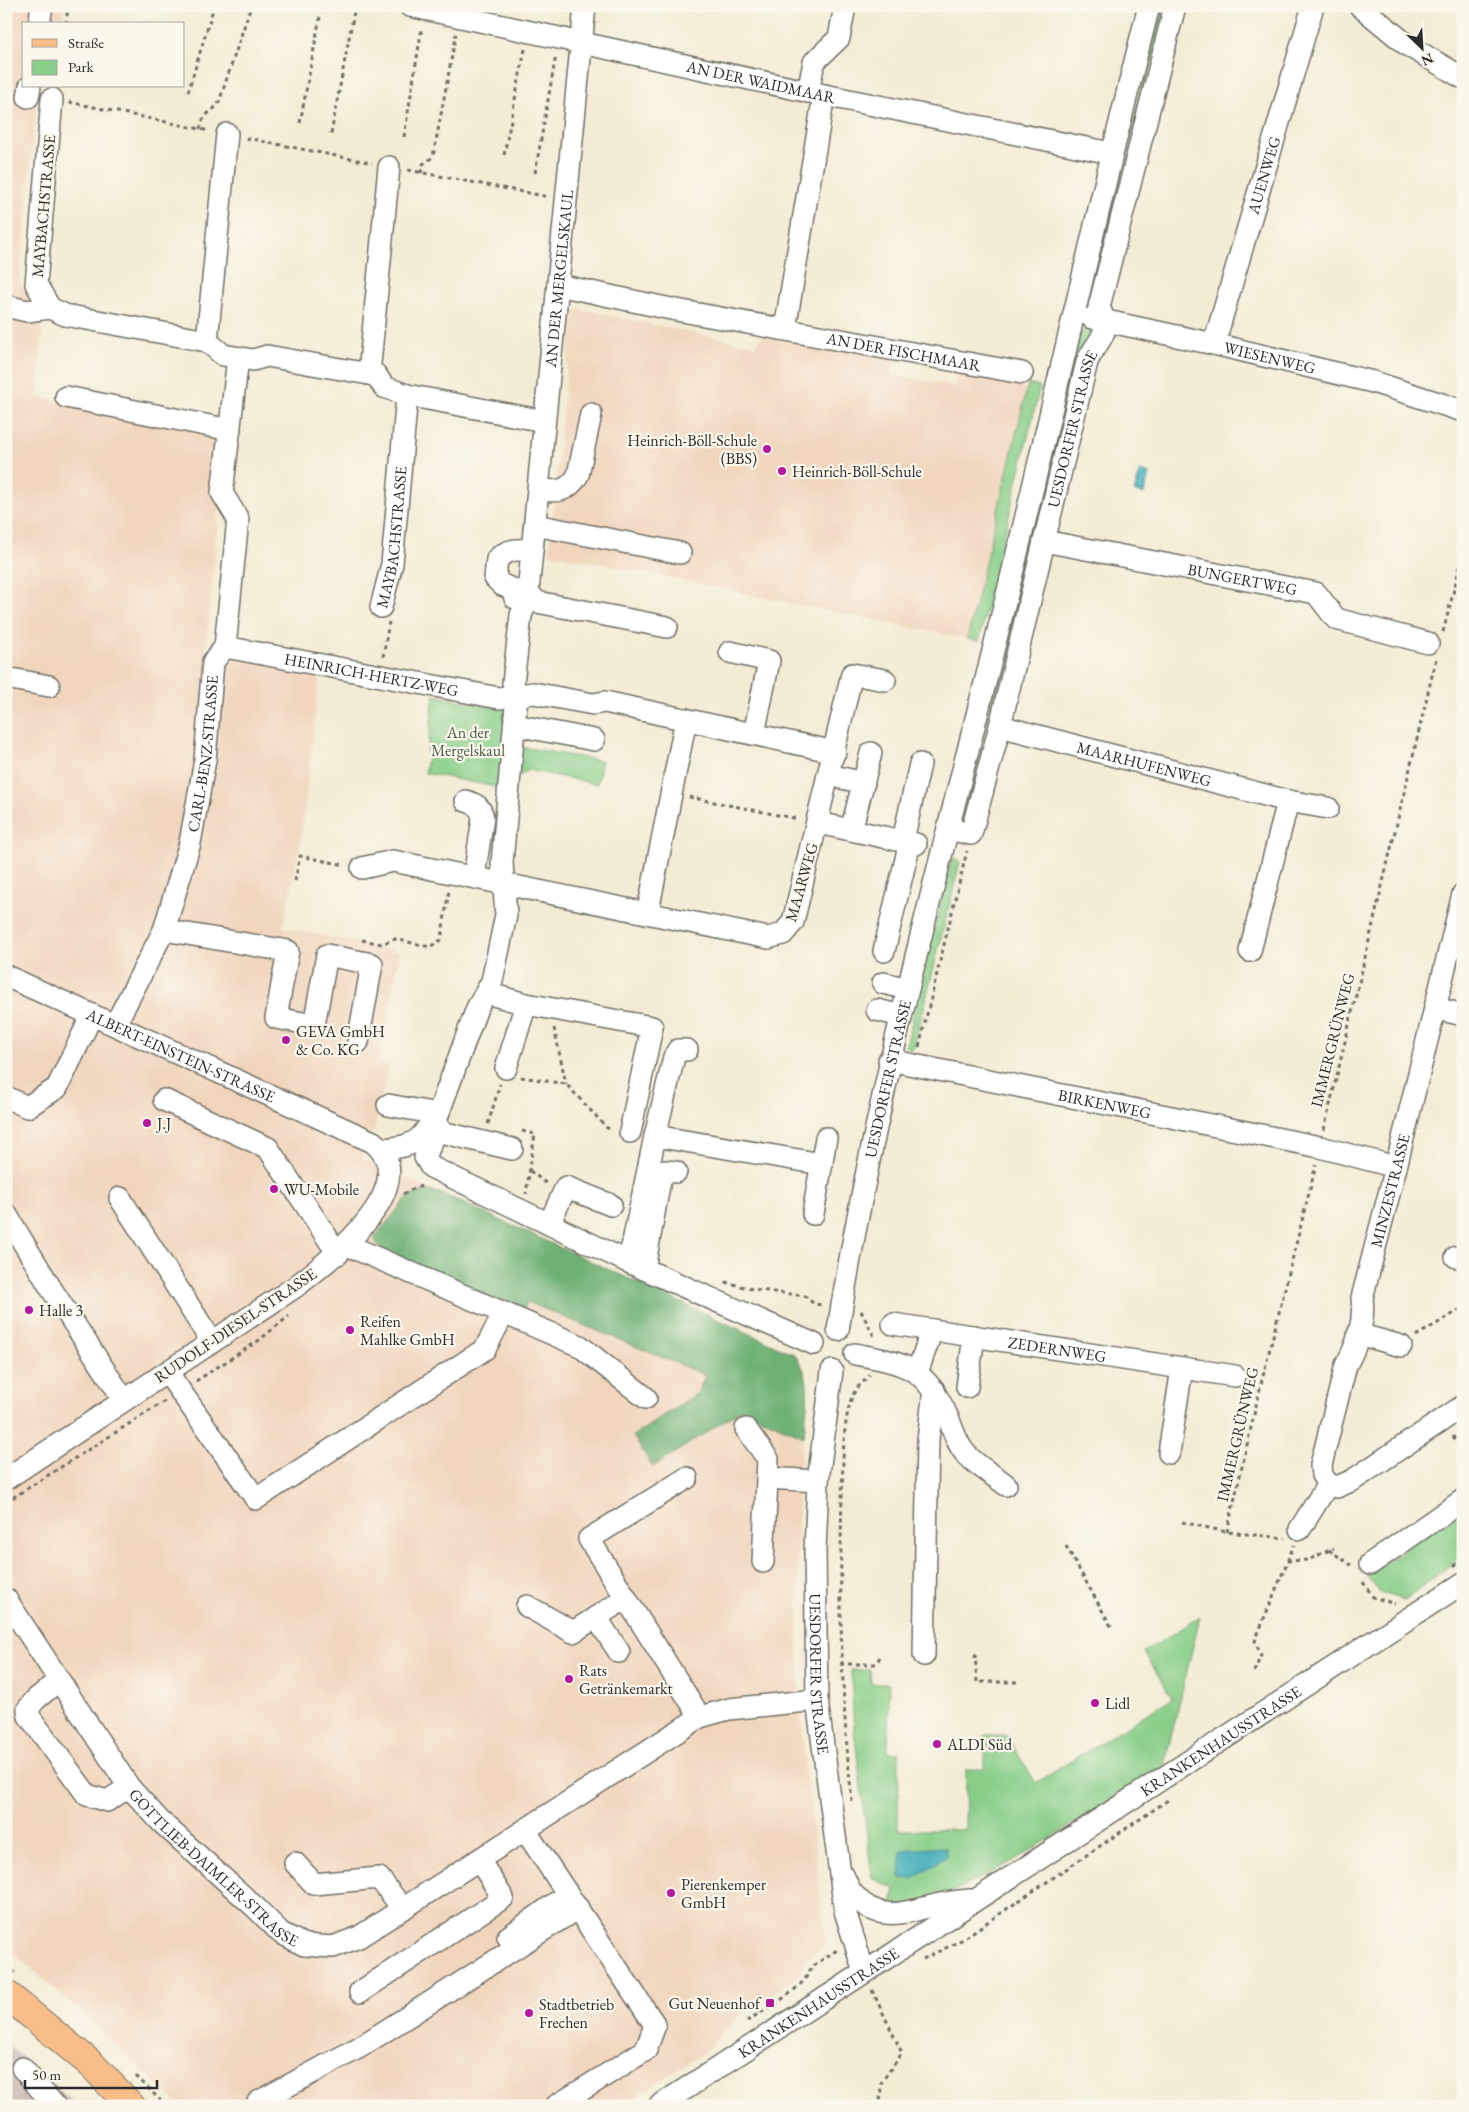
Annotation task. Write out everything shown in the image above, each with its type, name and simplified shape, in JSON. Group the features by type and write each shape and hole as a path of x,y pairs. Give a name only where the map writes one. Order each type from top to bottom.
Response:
{"main road":[{"path":"6,1994 91,2064 131,2106"}],"street":[{"path":"39,22 42,6"},
{"name":"AN DER MERGELSKAUL","path":"382,1149 396,1148 414,1142 430,1124 437,1122 477,1008 492,981 506,915 502,864 518,695 513,683 521,615 526,599 539,490 544,421 586,6"},
{"path":"786,329 816,93 814,62 839,38 845,6"},
{"name":"UESDORFER STRASSE","path":"838,1330 890,1060 1020,545 1111,153 1149,6"},
{"path":"1106,321 1099,307 1175,6"},
{"name":"AUENWEG","path":"1214,344 1313,6"},
{"path":"1360,6 1408,45 1463,78"},
{"name":"AN DER WAIDMAAR","path":"418,8 816,93 1111,153"},
{"name":"MAYBACHSTRASSE","path":"50,308 36,284 52,99"},
{"path":"207,341 227,134"},
{"path":"369,374 389,167"},
{"name":"AN DER FISCHMAAR","path":"558,285 671,309 1022,373"},
{"path":"16,309 50,308 65,314 207,341 223,355 238,358 253,360 267,356 369,374 376,376 384,387 407,395 544,421"},
{"name":"WIESENWEG","path":"1074,314 1214,344 1373,382 1463,411"},
{"name":"UESDORFER STRASSE","path":"971,834 1000,726 1087,362 1092,349 1101,340 1106,321"},
{"name":"CARL-BENZ-STRASSE","path":"116,1025 164,930 190,843 205,760 214,662 225,647 238,520 222,493 238,358"},
{"name":"MAYBACHSTRASSE","path":"381,607 392,564 407,395"},
{"path":"66,397 230,430"},
{"path":"539,490 559,492 573,483 578,475 591,414"},
{"path":"535,525 680,553"},
{"name":"BUNGERTWEG","path":"1044,541 1316,594 1336,619 1436,645"},
{"path":"532,550 519,549 506,552 497,559 495,578 502,585 512,589 515,598 666,627"},
{"name":"HEINRICH-HERTZ-WEG","path":"225,647 499,698 518,695"},
{"path":"730,652 768,661 754,734"},
{"name":"MAARWEG","path":"504,882 648,911 768,938 783,934 793,922 835,752 852,674 885,680"},
{"path":"6,678 49,686"},
{"path":"518,695 533,693 593,704 605,702 835,752"},
{"path":"648,911 686,719"},
{"path":"515,725 594,740"},
{"name":"MAARHUFENWEG","path":"1000,726 1288,800 1328,808"},
{"path":"854,819 871,752"},
{"path":"884,951 910,842 920,764"},
{"path":"829,776 864,783"},
{"path":"1250,951 1288,800"},
{"path":"466,801 477,805 481,810 483,818 474,876"},
{"path":"818,823 910,842"},
{"path":"948,829 971,834"},
{"path":"362,868 394,861 504,882"},
{"name":"MINZESTRASSE","path":"1328,1484 1322,1475 1322,1465 1346,1365 1353,1353 1364,1312 1362,1298 1463,894"},
{"path":"164,930 288,951 276,1018 314,1025 327,955 372,964 358,1042"},
{"name":"ALBERT-EINSTEIN-STRASSE","path":"6,976 358,1135 382,1149"},
{"path":"883,983 908,989"},
{"path":"486,993 526,1004 652,1027 630,1132"},
{"path":"505,1071 526,1004"},
{"path":"1435,1008 1463,1015"},
{"path":"877,1010 901,1016"},
{"path":"6,1097 27,1107 57,1088 92,1015"},
{"path":"635,1265 632,1248 655,1136 674,1057 678,1050 687,1050"},
{"name":"BIRKENWEG","path":"890,1060 1320,1147 1396,1167"},
{"path":"164,1100 268,1148 342,1249 504,1313 580,1346 646,1398"},
{"path":"388,1105 512,1150"},
{"path":"437,1122 425,1156 432,1167 635,1265 814,1344"},
{"path":"655,1136 822,1164"},
{"path":"813,1214 826,1138"},
{"name":"RUDOLF-DIESEL-STRASSE","path":"6,1479 295,1287 342,1249 378,1204 387,1186 390,1172 382,1149"},
{"path":"635,1265 660,1180 665,1171 676,1172"},
{"path":"549,1224 566,1187 611,1205"},
{"path":"120,1198 212,1342"},
{"path":"6,1214 52,1290 124,1400"},
{"path":"167,1372 256,1499 485,1349 504,1313"},
{"name":"ZEDERNWEG","path":"892,1324 1236,1376"},
{"path":"838,1330 851,1339 854,1354 849,1365 832,1371 825,1369 815,1358 814,1344 826,1331 838,1330"},
{"path":"917,1373 932,1330"},
{"path":"1358,1334 1401,1346"},
{"path":"967,1387 974,1336"},
{"path":"854,1354 890,1360 917,1373 934,1390 964,1453 1006,1484"},
{"path":"1169,1453 1182,1368"},
{"name":"UESDORFER STRASSE","path":"832,1371 818,1481 815,1551 817,1700 837,1863 845,1911 868,1981"},
{"path":"924,1655 928,1440 934,1390"},
{"path":"1298,1534 1328,1484 1336,1486 1353,1480 1463,1406"},
{"path":"746,1429 768,1459 763,1562"},
{"path":"687,1478 589,1539 700,1717"},
{"path":"767,1478 818,1481"},
{"path":"1361,1570 1463,1500"},
{"name":"KRANKENHAUSSTRASSE","path":"659,2106 868,1981 978,1898 1456,1577"},
{"name":"GOTTLIEB-DAIMLER-STRASSE","path":"6,1598 129,1787 161,1822 257,1909 280,1934 304,1945 333,1947 359,1937 700,1717 729,1709 817,1700"},
{"path":"527,1606 573,1632 626,1598"},
{"path":"596,1617 619,1652"},
{"path":"58,1680 35,1700 28,1709 29,1716 87,1795 107,1801 129,1787"},
{"path":"525,1830 655,2025 646,2050 556,2106"},
{"path":"360,1992 504,1898 479,1860"},
{"path":"295,1863 314,1884 379,1878 403,1909"},
{"name":"KRANKENHAUSSTRASSE","path":"837,1863 853,1895 869,1908 880,1912 900,1915 940,1904 978,1898"},
{"path":"261,2106 258,2102 360,2048 496,1961 573,1901"},
{"path":"22,2068 56,2106"}],"path":[{"path":"66,22 68,6"},
{"path":"188,92 214,6"},
{"path":"200,129 204,117 218,105 251,6"},
{"path":"300,123 322,6"},
{"path":"331,134 355,6"},
{"path":"404,137 418,8"},
{"path":"421,173 422,164 433,156 459,17"},
{"path":"504,156 528,31"},
{"path":"535,173 559,38"},
{"path":"52,99 566,201"},
{"name":"IMMERGRÜNWEG","path":"1226,1532 1260,1384 1320,1147 1436,645 1463,555"},
{"name":"MAYBACHSTRASSE","path":"380,675 390,624 381,607"},
{"path":"671,794 818,823"},
{"path":"914,1065 971,834"},
{"path":"295,881 300,856 362,868"},
{"path":"361,940 382,944 395,939 430,947 441,940 452,872"},
{"path":"550,1008 566,1084 607,1128 630,1132"},
{"path":"488,1124 505,1071 566,1084"},
{"path":"852,1802 843,1724 842,1475 849,1407 858,1387 874,1370 878,1346 861,1311 862,1302"},
{"path":"1401,1346 1463,1308"},
{"path":"1182,1522 1226,1532 1298,1534 1255,1642 1261,1655 1254,1672"},
{"path":"1066,1546 1112,1628"},
{"path":"1287,1562 1308,1560 1334,1548"},
{"path":"1329,1550 1361,1570 1373,1597 1403,1606"},
{"path":"1456,1577 1458,1562 1463,1558"},
{"path":"975,1654 977,1682 1017,1682"},
{"path":"816,1661 836,1661 842,1665 876,1664 882,1655"},
{"path":"747,2021 798,1987 809,1977 811,1967 831,1953 854,1942"},
{"path":"868,1981 902,2053 881,2083 880,2106"}],"shaded area":[{"path":"6,6 64,6 62,22 22,22 22,88 38,88 20,279 42,330 37,397 225,437 206,654 320,671 301,840 283,927 400,952 378,1064 388,1066 375,1128 362,1158 794,1354 805,1371 807,1383 798,1500 798,1663 803,1745 826,1944 807,1959 798,1977 735,2019 708,2050 620,2106 180,2106 86,2016 6,1947"},
{"name":"Heinrich-Böll-Schule","path":"579,309 755,346 762,336 786,341 800,340 895,359 892,374 956,387 959,372 1028,388 967,639 549,553 572,314"},
{"path":"6,2043 78,2106 6,2106"}],"green space":[{"path":"1162,6 1166,6 1091,299 1090,298"},
{"path":"1086,328 1093,330 968,813 965,807 1070,378 1073,378 1075,367 1072,367 1080,334"},
{"path":"1028,384 1040,387 979,641 967,639"},
{"name":"An der Mergelskaul","path":"434,695 506,710 505,789 425,773"},
{"path":"522,747 602,761 597,784 528,770 519,776"},
{"path":"956,857 960,862 914,1048 910,1050 906,1046 951,861"},
{"path":"424,1190 441,1193 794,1354 801,1363 807,1383 808,1393 804,1437 742,1409 653,1467 633,1436 698,1393 705,1375 527,1302 522,1315 380,1249 374,1238 406,1199"},
{"path":"1463,1511 1463,1555 1405,1600 1380,1593 1366,1575"},
{"path":"1200,1617 1164,1766 1019,1858 929,1904 891,1907 895,1889 872,1878 854,1730 851,1670 870,1670 871,1684 889,1684 888,1752 899,1753 898,1830 965,1830 966,1769 985,1769 985,1735 1006,1735 1036,1783 1172,1698 1144,1652"}],"water":[{"path":"1140,471 1150,474 1144,494 1134,492"},
{"path":"946,1847 947,1856 913,1879 900,1878 901,1850"}],"place":[{"name":"Heinrich-Böll-Schule (BBS)","path":"767,449"},
{"name":"Heinrich-Böll-Schule","path":"782,471"},
{"name":"GEVA GmbH & Co. KG","path":"286,1040"},
{"name":"J.J","path":"147,1123"},
{"name":"WU-Mobile","path":"274,1189"},
{"name":"Halle 3","path":"29,1310"},
{"name":"Reifen Mahlke GmbH","path":"350,1330"},
{"name":"Rats Getränkemarkt","path":"569,1679"},
{"name":"Lidl","path":"1095,1703"},
{"name":"ALDI Süd","path":"937,1744"},
{"name":"Pierenkemper GmbH","path":"671,1893"},
{"name":"Gut Neuenhof","path":"770,2003"},
{"name":"Stadtbetrieb Frechen","path":"529,2013"}]}
